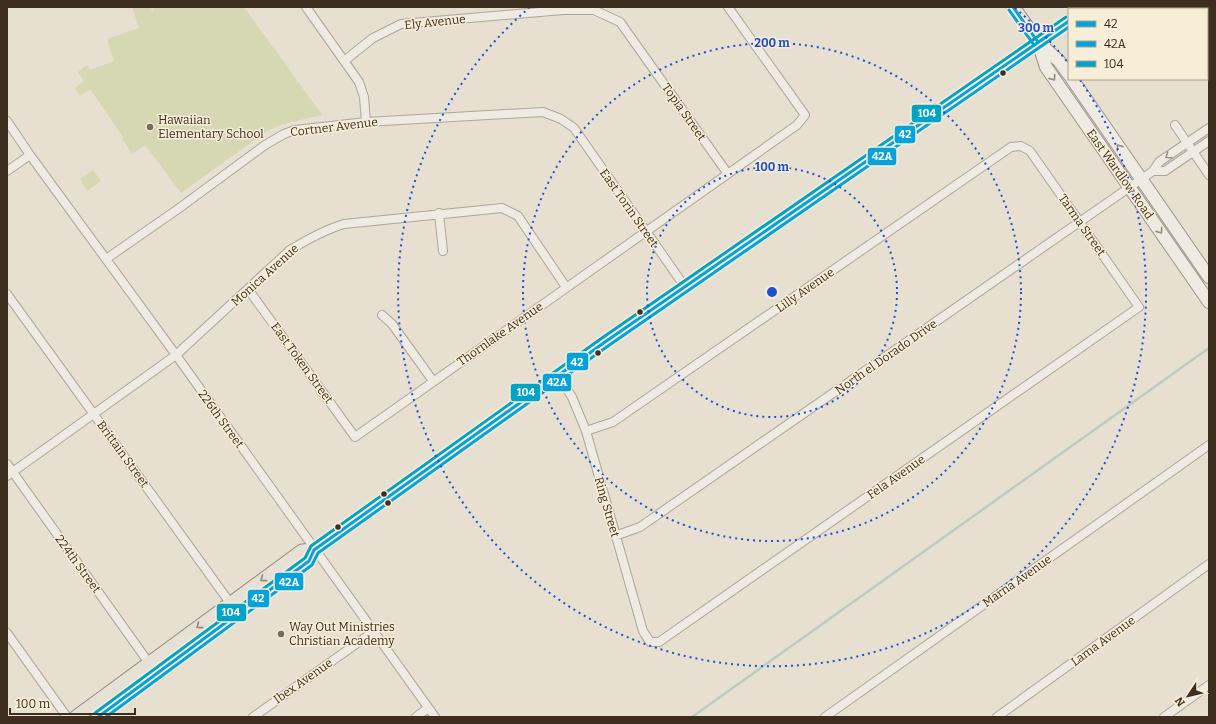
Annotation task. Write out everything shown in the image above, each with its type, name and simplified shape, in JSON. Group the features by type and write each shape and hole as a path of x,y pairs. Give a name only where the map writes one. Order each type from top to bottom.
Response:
{"main road":[{"name":"East Wardlow Road","path":"1013,7 1038,42 1059,61 1068,74"},
{"path":"98,717 309,561 314,550 685,287 1068,22"},
{"name":"East Wardlow Road","path":"1038,42 1046,67 1209,302"},
{"name":"East Wardlow Road","path":"1073,80 1209,277"},
{"path":"76,717 302,550 314,550"}],"street":[{"path":"306,7 359,82 364,97 366,122"},
{"name":"Thornlake Avenue","path":"355,437 432,381 797,125 805,115 728,7"},
{"name":"Ely Avenue","path":"344,61 373,38 401,24 563,10 594,10 620,22 640,50"},
{"name":"Topia Street","path":"640,50 728,174"},
{"name":"Cortner Avenue","path":"106,259 178,209 275,138 295,130 366,122 543,112 561,119 574,128"},
{"name":"226th Street","path":"7,121 435,717"},
{"path":"1175,125 1209,175"},
{"name":"East Torin Street","path":"574,128 685,287"},
{"name":"North el Dorado Drive","path":"615,536 640,527 1141,180 1153,171 1159,162 1209,128"},
{"name":"North el Dorado Drive","path":"1153,171 1165,171 1209,141"},
{"name":"Tarma Street","path":"1021,146 1030,151 1140,307"},
{"name":"Lilly Avenue","path":"586,431 613,422 1011,147 1021,146"},
{"path":"7,171 30,155"},
{"name":"Monica Avenue","path":"10,474 176,355 290,250 326,229 344,224 439,213 502,208 518,216 566,287"},
{"path":"439,213 443,251"},
{"name":"East Token Street","path":"248,289 355,437"},
{"name":"Brittain Street","path":"7,294 238,614"},
{"name":"Fela Avenue","path":"650,642 659,642 1140,307"},
{"path":"382,315 392,324 432,381"},
{"name":"Ring Street","path":"558,376 572,397 586,431 643,631 650,642"},
{"name":"Marna Avenue","path":"825,717 1209,445"},
{"name":"224th Street","path":"7,464 10,474 149,663"},
{"name":"Lama Avenue","path":"997,717 1209,564"},
{"name":"Ibex Avenue","path":"253,717 373,632"},
{"path":"7,633 67,717"},
{"path":"1164,717 1209,685"},
{"path":"416,717 428,708"}],"green space":[{"path":"132,7 151,7 152,12 152,7 244,7 322,115 283,124 267,131 181,193 145,145 132,154 122,138 123,137 90,89 80,96 75,88 84,81 78,72 87,65 90,70 114,61 107,39 139,28"},
{"path":"93,170 101,181 87,191 80,179"}],"waterway":[{"path":"692,717 1209,348"}],"transit line":[{"name":"42","path":"1013,7 1038,42"},
{"name":"42A","path":"1009,10 1034,45"},
{"name":"104","path":"95,713 305,558 311,546 602,338 1066,17"},
{"name":"42","path":"98,717 309,561 314,550 605,342 1068,22"},
{"name":"42A","path":"106,717 312,565 318,553 608,346 1068,28"}],"place":[{"name":"Hawaiian Elementary School","path":"150,127"},
{"name":"Way Out Ministries Christian Academy","path":"281,634"}]}
